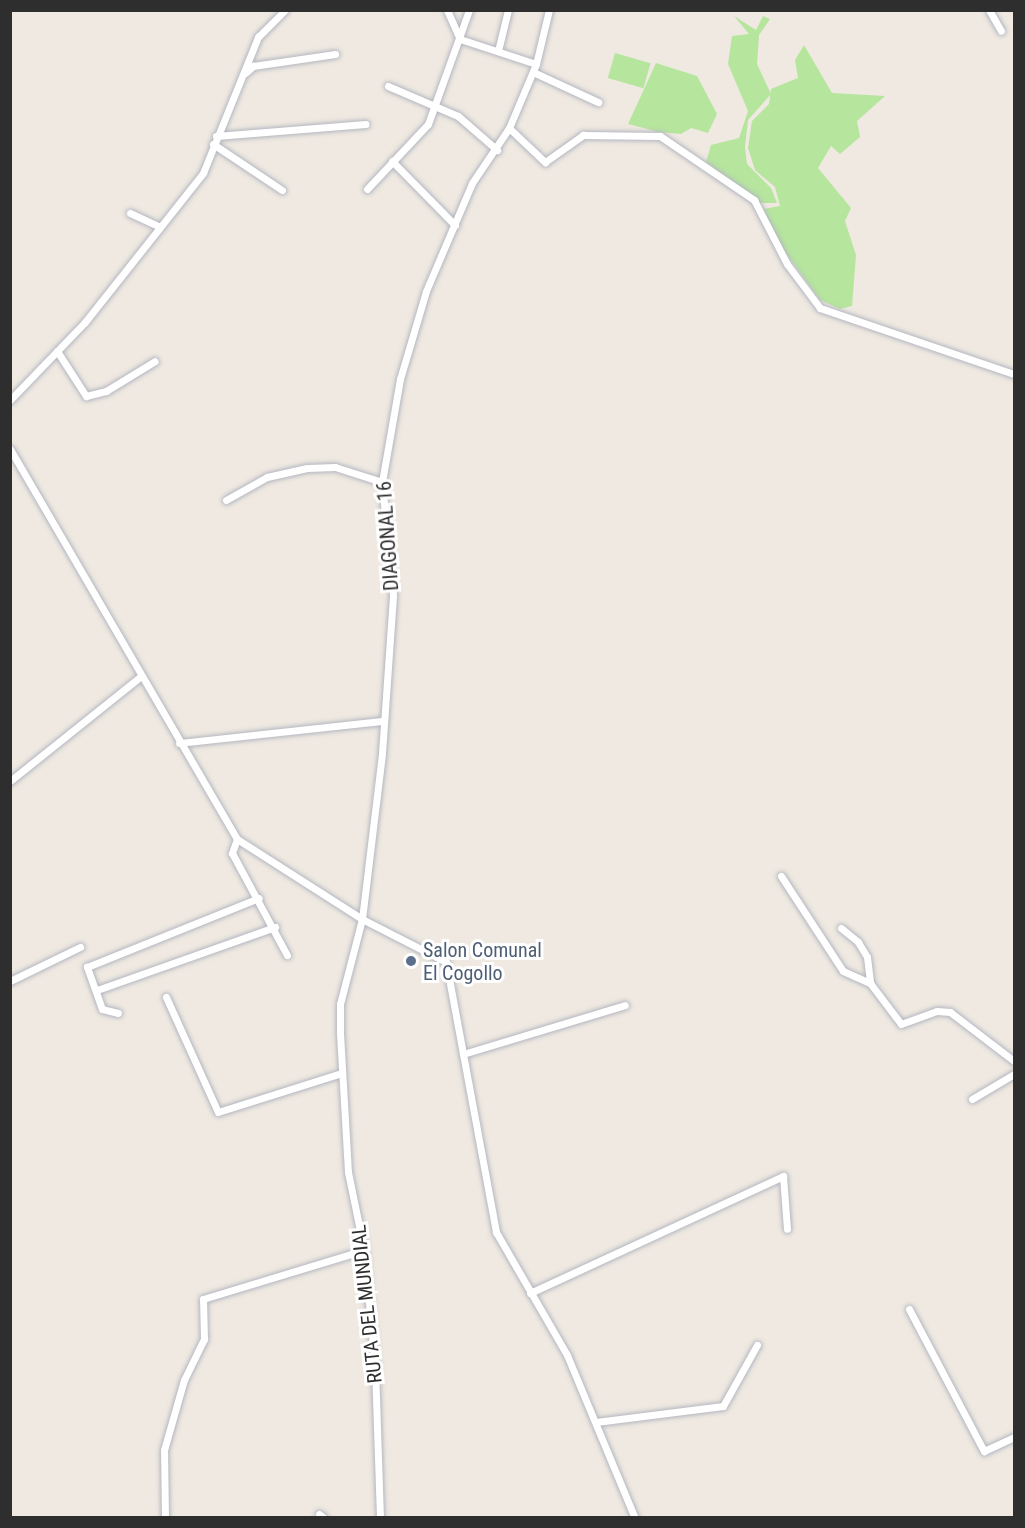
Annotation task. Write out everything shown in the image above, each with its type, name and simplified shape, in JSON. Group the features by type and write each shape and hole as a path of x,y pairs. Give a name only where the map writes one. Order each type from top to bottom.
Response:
{"street":[{"path":"10,400 57,351 203,173 216,136 258,37 285,10"},
{"path":"447,10 460,39 498,51 598,102"},
{"path":"367,189 428,124 469,10"},
{"path":"498,51 508,10"},
{"name":"DIAGONAL 16","path":"343,1090 340,1004 362,919 383,721 393,595 382,482 400,379 426,291 472,183 497,150 509,128 534,68 549,10"},
{"path":"989,10 1001,31"},
{"path":"244,73 253,66 335,54"},
{"path":"388,86 458,116 497,150"},
{"path":"216,136 366,124"},
{"path":"509,128 545,162 583,135 660,136 754,200 787,264 820,308 1014,374"},
{"path":"213,144 282,190"},
{"path":"392,161 455,225"},
{"path":"130,213 160,227"},
{"path":"57,351 86,396 106,391 155,361"},
{"path":"10,449 140,677 237,839 362,919 446,962 496,1232 567,1355 635,1518"},
{"path":"226,500 267,477 307,468 335,467 382,482"},
{"path":"10,781 140,677"},
{"path":"179,743 383,721"},
{"path":"237,839 232,854 275,927 287,955"},
{"path":"781,876 843,971 870,984 901,1024 937,1011 950,1012 1014,1061"},
{"path":"118,1013 102,1009 97,990 87,968 259,898"},
{"path":"97,990 275,927"},
{"path":"841,928 867,957 870,984"},
{"path":"10,981 80,947"},
{"path":"166,996 218,1112 342,1073"},
{"path":"463,1054 625,1005"},
{"path":"972,1099 1014,1074"},
{"name":"RUTA DEL MUNDIAL","path":"343,1090 348,1172 364,1250 381,1515"},
{"path":"530,1293 783,1176 787,1229"},
{"path":"165,1518 164,1450 184,1380 204,1339 203,1299 364,1250"},
{"path":"909,1309 984,1451 1014,1437"},
{"path":"596,1422 723,1406 757,1345"}],"green space":[{"path":"734,16 756,30 763,16 770,19 759,35 757,64 771,94 748,120 745,147 747,164 771,188 777,203 760,203 706,162 711,145 739,138 748,111 728,64 732,36 749,34"},
{"path":"804,45 832,93 885,96 857,121 860,137 840,154 831,146 818,168 851,208 845,221 856,255 852,306 840,309 820,300 783,249 763,209 780,206 775,187 755,170 748,148 752,121 769,104 771,89 798,78 795,60"},
{"path":"615,53 651,63 643,88 608,78"},
{"path":"656,63 697,76 717,114 708,133 691,128 681,134 659,132 628,124"}],"place":[{"name":"Salon Comunal El Cogollo","path":"411,961"}]}
